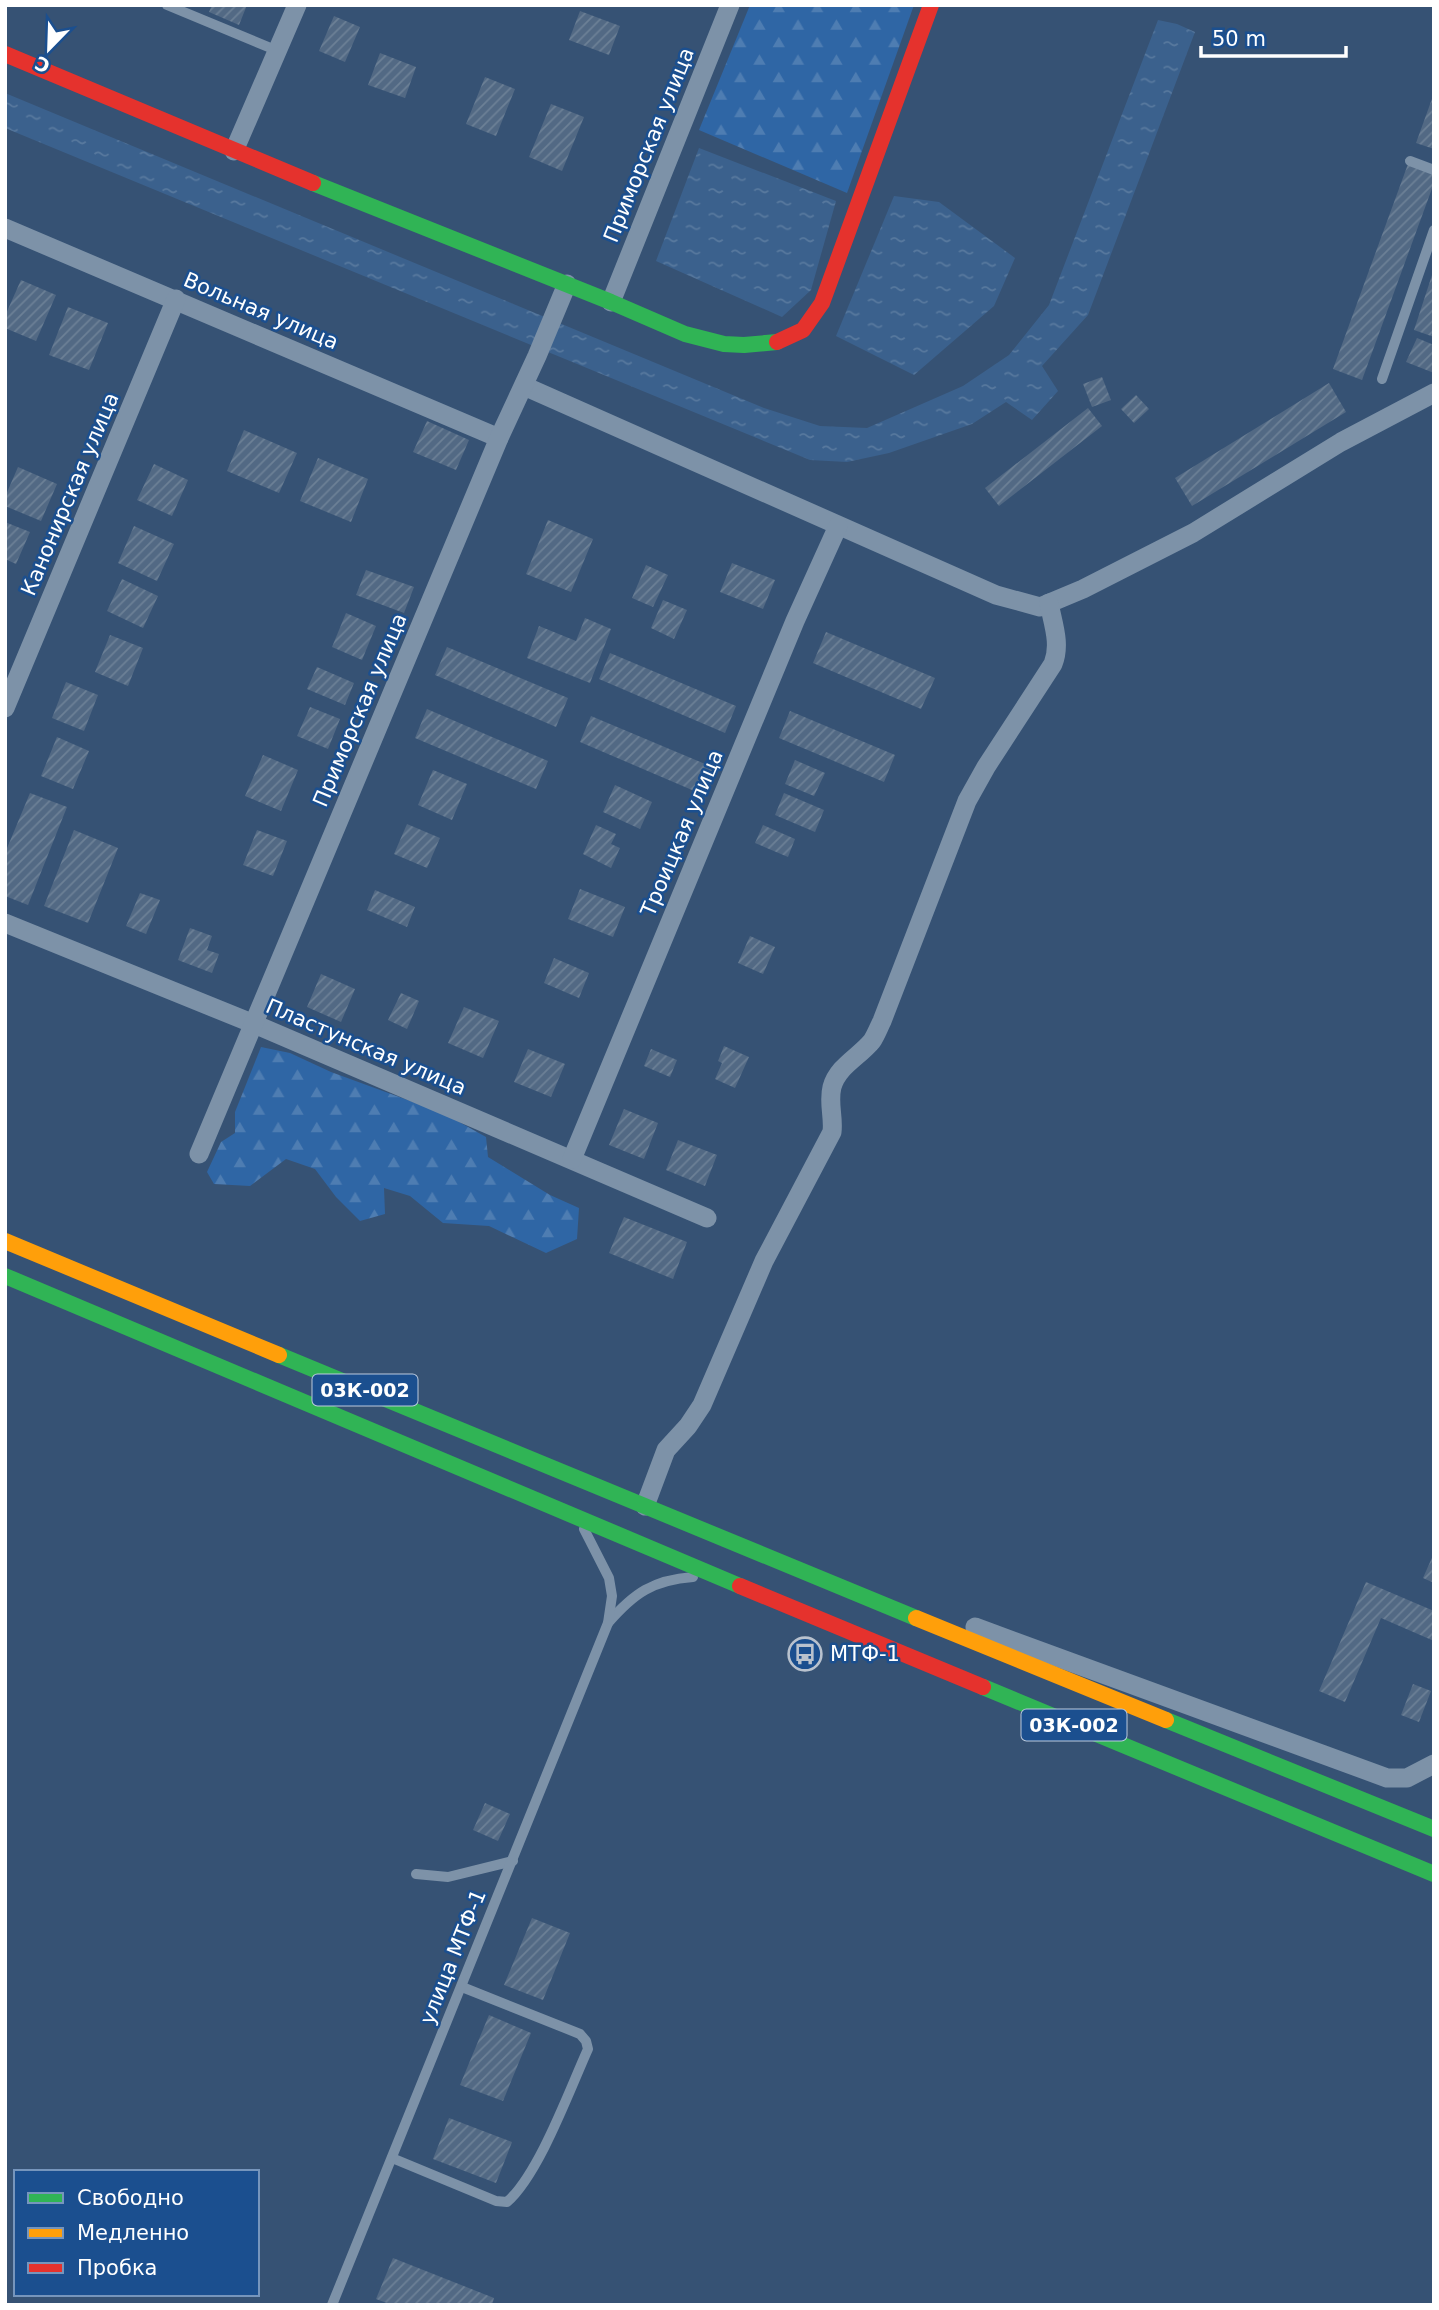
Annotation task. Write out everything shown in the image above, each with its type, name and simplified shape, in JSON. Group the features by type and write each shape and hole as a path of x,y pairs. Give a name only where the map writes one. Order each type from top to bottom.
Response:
{"main road":[{"path":"5,54 234,151 611,302 661,326 705,341 744,346 785,341 807,327 822,303 931,5"},
{"name":"03К-002","path":"5,1241 1434,1829"},
{"name":"03К-002","path":"5,1276 578,1519 1434,1874"}],"street":[{"path":"234,151 297,5"},
{"name":"Приморская улица","path":"611,302 730,5"},
{"name":"Вольная улица","path":"5,228 499,438"},
{"name":"Приморская улица","path":"199,1154 499,438 567,284"},
{"name":"Канонирская улица","path":"5,708 176,299"},
{"path":"524,386 996,595 1040,607 1083,589 1193,533 1341,442 1434,393"},
{"name":"Троицкая улица","path":"572,1159 790,634 838,526"},
{"path":"645,1506 666,1450 688,1426 702,1405 764,1261 831,1132 833,1121 830,1097 833,1084 842,1069 873,1040 882,1021 967,801 1053,664 1057,654 1057,642 1049,603"},
{"name":"Пластунская улица","path":"5,923 254,1024 707,1218"},
{"path":"919,1618 965,1623 1387,1778 1407,1778 1434,1764"}],"lane":[{"path":"167,5 278,51"},
{"path":"1410,161 1434,170"},
{"path":"1382,379 1434,230"},
{"name":"улица МТФ-1","path":"332,2305 608,1623 612,1596 609,1578 578,1519"},
{"name":"улица МТФ-1","path":"608,1623 625,1603 645,1588 674,1579 715,1576"},
{"path":"416,1874 448,1877 513,1861"},
{"path":"392,2158 496,2201 507,2202 534,2167 588,2049 580,2034 462,1986"}],"green space":[{"path":"750,5 914,5 847,193 699,130"},
{"path":"261,1047 290,1053 331,1072 443,1113 486,1137 488,1157 550,1195 579,1208 577,1239 546,1253 489,1226 443,1223 410,1196 384,1188 385,1214 360,1221 336,1197 315,1169 286,1159 250,1186 214,1184 207,1172 221,1142 235,1133 235,1112"}],"water":[{"path":"1158,20 1195,32 1088,315 1042,366 1058,391 1032,420 1006,402 972,424 889,453 847,462 810,460 5,128 5,93 764,408 820,426 867,428 963,386 1009,355 1049,305"},
{"path":"699,148 836,201 811,290 782,317 656,261"},
{"path":"894,196 939,202 1015,258 994,306 914,375 836,336"}],"building":[{"path":"212,5 247,5 239,25 209,12"},
{"path":"580,11 620,26 609,55 569,40"},
{"path":"334,16 360,27 345,62 319,51"},
{"path":"380,53 416,67 405,98 368,85"},
{"path":"485,77 515,89 496,136 466,124"},
{"path":"1434,96 1434,149 1416,143"},
{"path":"551,104 584,117 562,171 529,157"},
{"path":"1408,164 1434,174 1434,183 1362,380 1333,369"},
{"path":"1434,272 1434,337 1414,330"},
{"path":"21,280 56,295 36,341 5,328 5,316"},
{"path":"68,307 108,323 89,370 49,355"},
{"path":"1417,338 1434,345 1434,373 1406,362"},
{"path":"1102,377 1111,400 1092,407 1083,384"},
{"path":"1329,383 1346,412 1192,506 1175,478"},
{"path":"1136,395 1149,409 1134,423 1121,409"},
{"path":"1088,408 1102,426 999,506 985,488"},
{"path":"427,421 469,440 456,470 413,452"},
{"path":"244,430 297,453 279,493 227,471"},
{"path":"318,458 368,479 351,522 300,501"},
{"path":"154,464 188,480 172,516 137,500"},
{"path":"18,467 57,484 41,521 5,506 5,497"},
{"path":"548,520 593,539 571,592 526,574"},
{"path":"5,522 30,532 16,564 5,559"},
{"path":"134,526 174,544 157,581 118,563"},
{"path":"732,563 775,580 763,609 720,592"},
{"path":"646,565 668,575 653,607 632,598"},
{"path":"366,570 414,587 404,613 356,595"},
{"path":"122,579 158,596 143,628 107,611"},
{"path":"663,600 687,610 674,639 651,628"},
{"path":"346,613 376,626 362,660 332,647"},
{"path":"585,618 611,629 590,683 527,658 539,626 576,641"},
{"path":"826,632 935,678 921,709 813,663"},
{"path":"110,635 143,648 128,686 95,672"},
{"path":"447,647 568,698 556,727 435,675"},
{"path":"610,653 736,706 725,733 599,679"},
{"path":"317,667 354,683 345,705 307,689"},
{"path":"66,682 98,695 84,731 52,718"},
{"path":"310,707 340,719 328,749 297,736"},
{"path":"427,709 548,761 536,789 415,738"},
{"path":"790,711 895,755 884,782 779,738"},
{"path":"591,716 717,769 706,796 580,742"},
{"path":"57,737 89,751 73,789 41,776"},
{"path":"263,755 298,770 281,811 245,796"},
{"path":"795,760 825,773 814,796 785,784"},
{"path":"433,770 467,784 452,820 418,805"},
{"path":"615,785 652,802 640,829 603,812"},
{"path":"30,793 67,807 28,905 5,896 5,853"},
{"path":"784,793 824,810 815,832 775,815"},
{"path":"407,824 440,838 427,868 394,854"},
{"path":"596,825 616,834 611,844 620,848 611,868 583,854"},
{"path":"763,825 795,839 788,857 755,843"},
{"path":"74,830 118,848 88,923 44,906"},
{"path":"257,830 287,841 273,876 243,865"},
{"path":"580,889 625,907 613,937 568,919"},
{"path":"375,890 415,907 407,927 367,910"},
{"path":"140,893 160,900 146,934 126,926"},
{"path":"190,928 212,936 207,950 219,954 212,973 178,960"},
{"path":"750,936 775,947 763,974 738,963"},
{"path":"554,958 589,973 579,998 544,983"},
{"path":"321,974 355,989 341,1022 307,1007"},
{"path":"401,993 419,1001 407,1029 388,1020"},
{"path":"464,1007 499,1021 483,1058 448,1043"},
{"path":"724,1046 749,1057 735,1088 715,1079 722,1063 718,1061"},
{"path":"528,1049 565,1064 551,1097 514,1082"},
{"path":"651,1049 677,1060 670,1077 644,1066"},
{"path":"624,1109 658,1123 644,1159 609,1145"},
{"path":"678,1140 717,1155 705,1186 666,1170"},
{"path":"624,1217 687,1242 673,1279 609,1253"},
{"path":"1434,1553 1434,1583 1423,1578"},
{"path":"1366,1582 1434,1611 1434,1641 1381,1618 1345,1702 1319,1691"},
{"path":"1413,1684 1431,1691 1419,1722 1401,1715"},
{"path":"485,1803 510,1814 498,1841 473,1830"},
{"path":"532,1918 570,1933 543,2000 504,1985"},
{"path":"489,2015 531,2033 503,2101 460,2085"},
{"path":"449,2118 512,2142 496,2183 433,2159"},
{"path":"393,2258 494,2298 492,2305 392,2305 376,2299"}],"traffic: fast":[{"path":"313,183 685,334 724,344 777,342"},
{"path":"5,1276 740,1586"},
{"path":"279,1355 916,1618"},
{"path":"983,1687 1434,1874"},
{"path":"1166,1720 1434,1829"}],"traffic: slow":[{"path":"5,1241 279,1355"},
{"path":"916,1618 1166,1720"}],"traffic: jam":[{"path":"777,342 803,330 822,303 931,5"},
{"path":"5,54 313,183"},
{"path":"740,1586 983,1687"}],"place":[{"name":"МТФ-1","path":"805,1654"}]}
